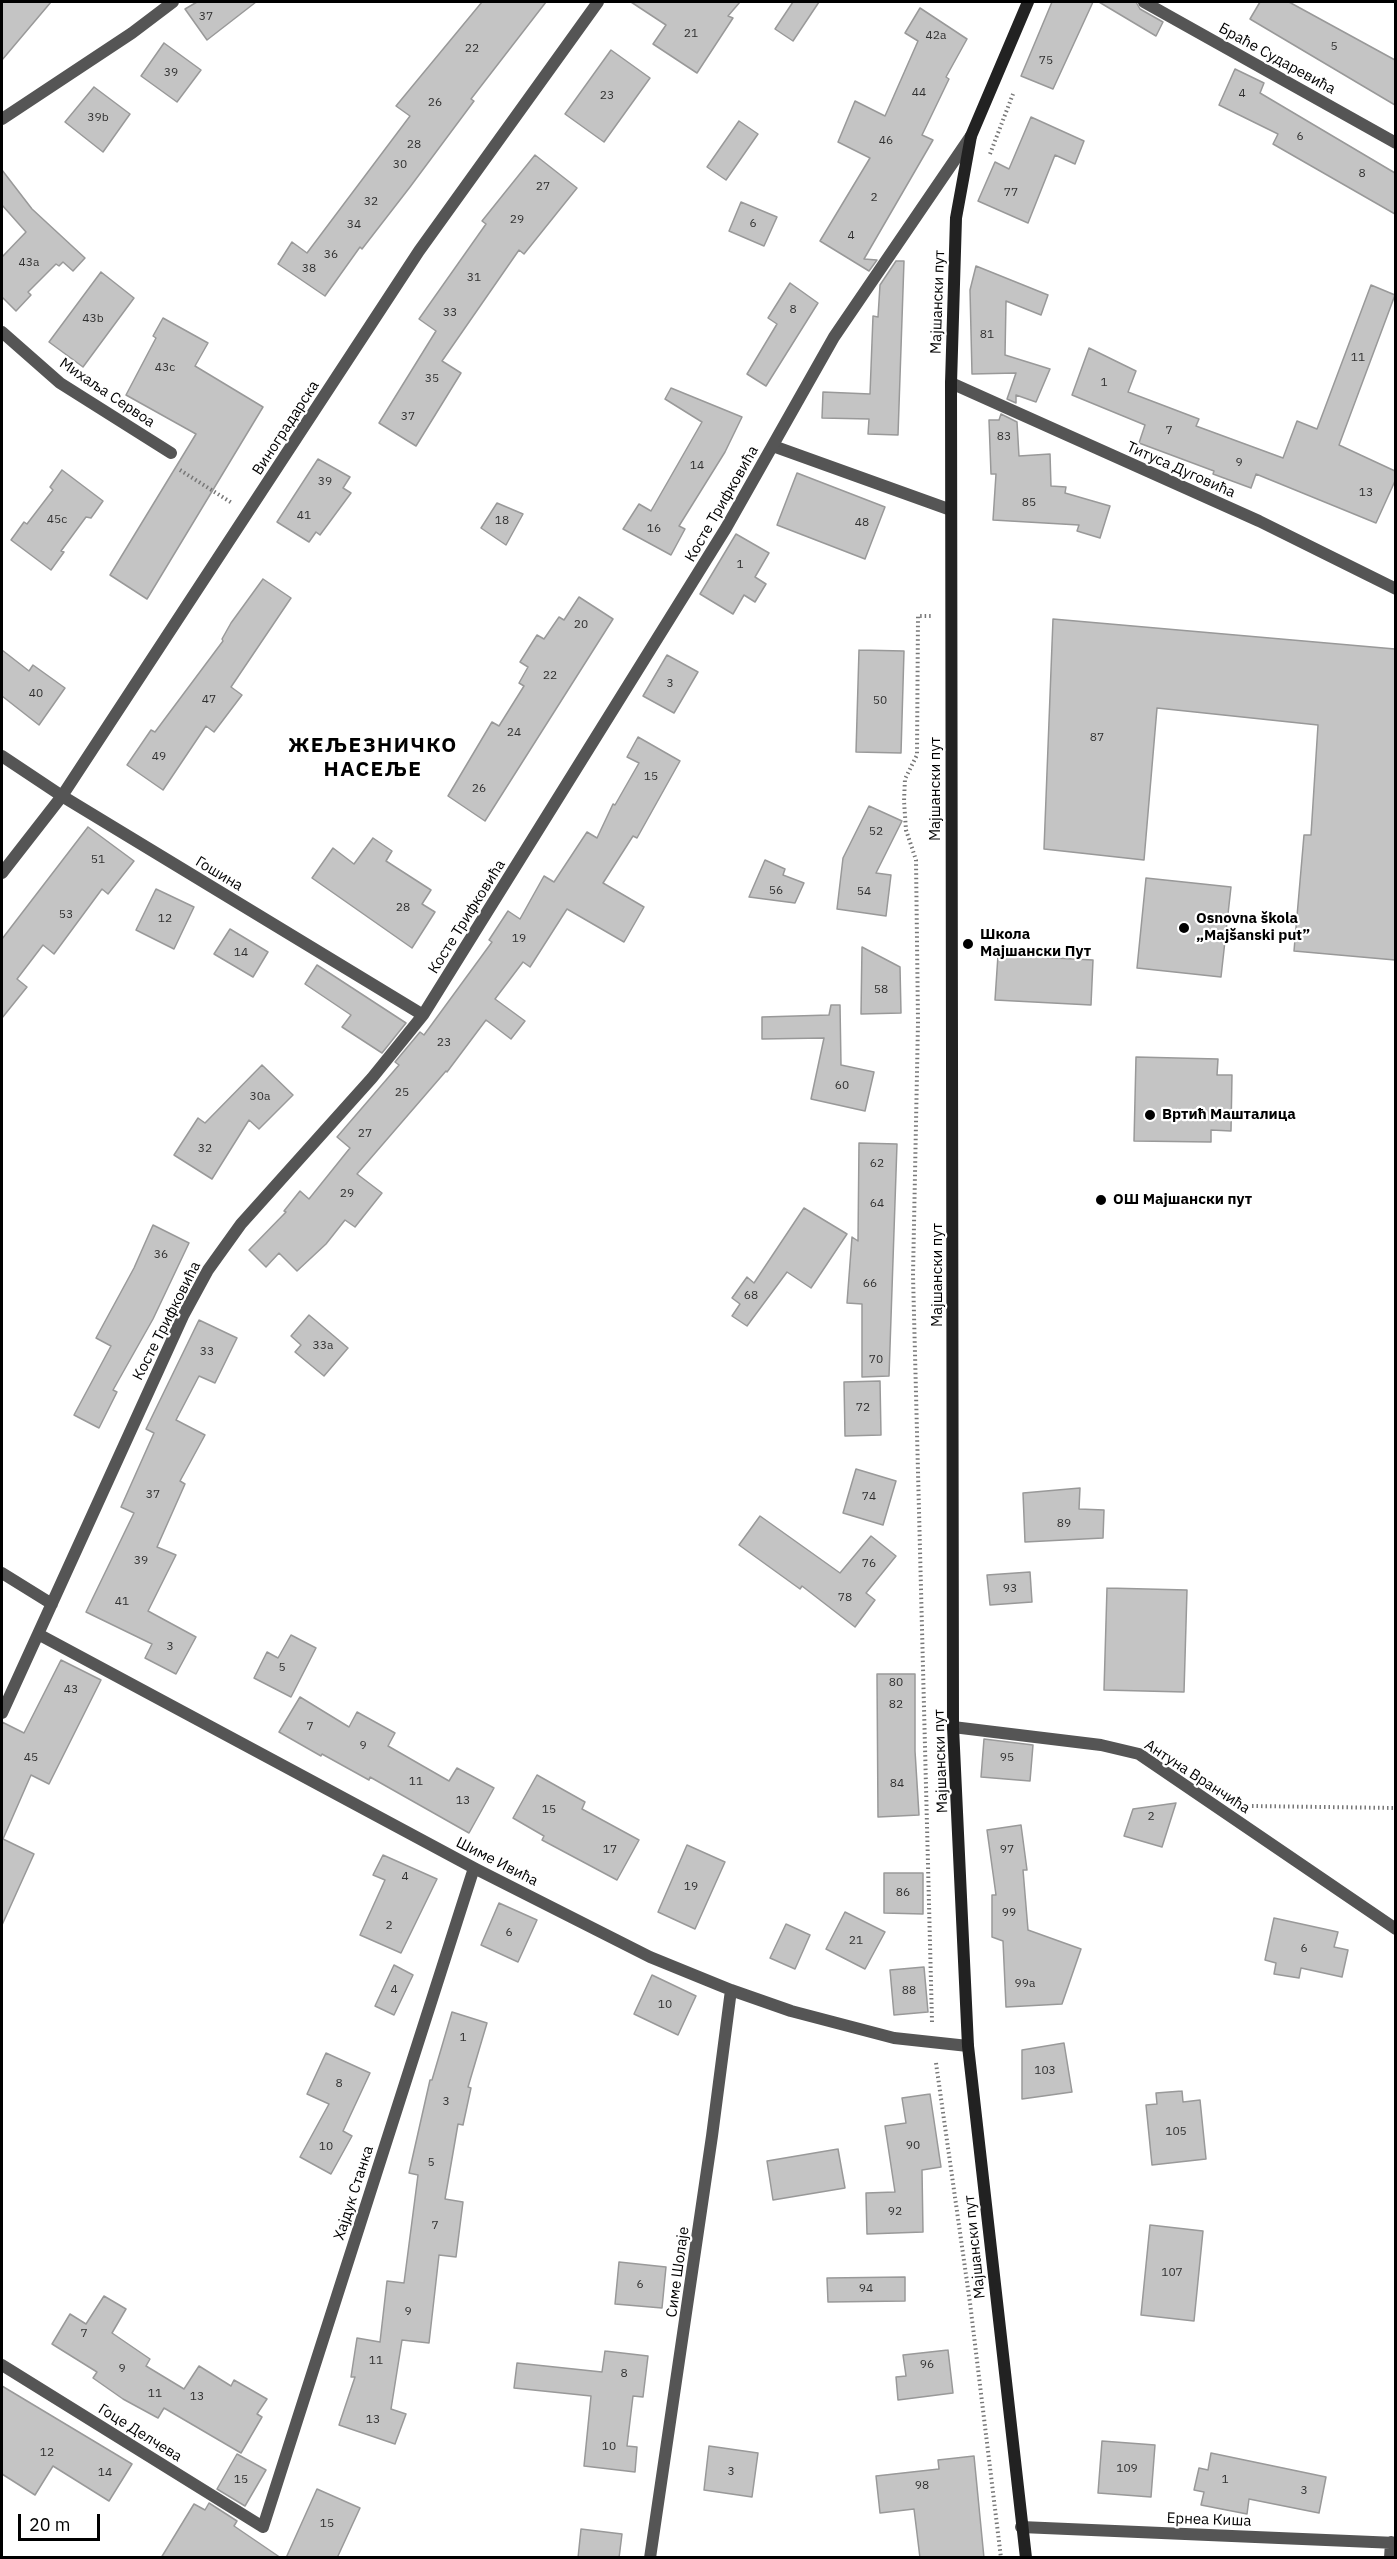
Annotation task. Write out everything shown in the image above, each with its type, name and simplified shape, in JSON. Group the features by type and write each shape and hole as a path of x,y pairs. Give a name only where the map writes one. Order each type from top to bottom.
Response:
{"street":[{"path":"2,119 132,33 173,2"},
{"name":"Виноградарска","path":"2,873 62,796 419,252 598,2"},
{"name":"Мајшански пут","path":"1026,2558 968,2046 954,1727 951,383 956,218 971,136 1028,2"},
{"name":"Браће Сударевића","path":"1144,2 1395,143"},
{"name":"Косте Трифковића","path":"2,1713 183,1316 208,1270 241,1224 372,1078 423,1014 726,528 834,337 971,136"},
{"name":"Михаља Сервоа","path":"2,332 60,383 171,453"},
{"name":"Титуса Дуговића","path":"951,383 1258,521 1395,590"},
{"path":"773,446 951,510"},
{"name":"Гошина","path":"2,756 62,796 423,1014"},
{"path":"2,1574 52,1604"},
{"name":"Шиме Ивића","path":"38,1634 474,1868 650,1957 730,1990 791,2011 894,2038 968,2046"},
{"name":"Антуна Вранчића","path":"954,1727 1101,1745 1139,1754 1395,1929"},
{"name":"Хајдук Станка","path":"263,2527 474,1868"},
{"name":"Симе Шолаје","path":"650,2558 711,2147 730,1990"},
{"name":"Гоце Делчева","path":"2,2365 263,2527"},
{"name":"Ернеа Киша","path":"1022,2527 1393,2542"},
{"path":"1390,2558 1393,2542"}],"path":[{"path":"986,164 1016,88"},
{"path":"171,453 174,466 248,513"},
{"path":"951,616 918,616 917,755 905,779 904,801 906,830 916,860 918,1022 913,1275 921,1681 933,2043 970,2303 1001,2558"},
{"path":"1248,1806 1395,1808"}],"building":[{"path":"2,2 51,2 2,60"},
{"path":"197,2 256,2 207,40 185,9"},
{"path":"482,2 546,2 471,99 474,101 410,187 362,249 360,247 325,296 278,264 292,242 307,253 410,116 396,106"},
{"path":"631,2 740,2 728,16 733,18 697,73 653,44 666,25"},
{"path":"793,2 819,2 793,41 775,29"},
{"path":"1052,2 1093,2 1053,89 1021,76"},
{"path":"1099,2 1136,2 1140,9 1163,22 1156,36"},
{"path":"1260,2 1289,2 1395,60 1395,105 1250,19"},
{"path":"920,8 967,39 946,77 949,79 922,135 933,140 864,259 877,260 869,271 820,241 870,158 838,142 855,101 885,116 918,41 905,33"},
{"path":"164,43 201,70 177,102 141,76"},
{"path":"611,50 650,78 604,142 565,114"},
{"path":"1235,69 1264,83 1260,93 1395,173 1395,214 1273,144 1278,134 1219,105"},
{"path":"94,87 130,114 103,152 65,122"},
{"path":"1031,117 1084,141 1075,164 1055,155 1028,223 978,201 995,162 1009,169"},
{"path":"739,121 758,134 726,180 707,167"},
{"path":"535,155 577,188 524,254 519,250 442,361 461,373 416,446 379,423 436,331 419,319 486,224 482,221"},
{"path":"2,170 32,209 85,258 73,271 63,262 59,266 56,264 28,292 31,295 16,311 2,297 2,257 26,232 2,205"},
{"path":"741,202 777,217 764,246 729,231"},
{"path":"896,261 904,261 898,435 868,434 869,419 822,418 823,392 870,394 873,316 878,317 880,285"},
{"path":"976,266 1048,295 1041,315 1006,301 1005,355 1050,369 1036,402 1016,395 1016,403 1007,399 1016,373 972,374 970,290"},
{"path":"101,272 134,298 83,367 49,342"},
{"path":"790,283 818,303 766,386 747,374 777,324 768,318"},
{"path":"1371,285 1395,295 1339,445 1395,471 1395,481 1376,523 1256,474 1251,488 1213,474 1214,471 1139,443 1145,425 1072,395 1089,348 1136,371 1128,392 1199,419 1196,426 1283,458 1297,421 1317,429"},
{"path":"163,318 208,343 195,366 263,407 147,599 110,575 196,434 126,395 156,338 153,336"},
{"path":"671,388 742,417 725,452 679,526 685,529 671,555 623,529 639,504 651,511 702,422 665,399"},
{"path":"1001,414 1017,422 1019,456 1050,454 1051,486 1066,487 1065,493 1110,506 1100,538 1077,531 1079,525 993,520 996,474 991,474 989,420 999,420"},
{"path":"318,459 350,477 343,488 351,493 320,535 316,532 309,542 277,522"},
{"path":"62,470 103,501 91,518 86,517 61,551 64,552 51,570 11,540 24,522 27,524 53,490 50,487"},
{"path":"797,473 885,507 865,559 777,525"},
{"path":"497,503 523,514 506,545 481,528"},
{"path":"736,534 769,553 755,577 766,584 755,602 744,595 733,614 700,594"},
{"path":"263,579 291,598 231,687 242,695 214,732 206,726 163,790 127,765 151,730 155,732 223,641 231,623"},
{"path":"579,597 613,619 485,821 448,796 492,722 499,726 524,686 519,683 528,667 520,662 537,635 544,639 559,617 564,620"},
{"path":"1053,619 1395,649 1395,960 1294,951 1304,835 1311,835 1318,725 1157,708 1144,860 1044,849"},
{"path":"2,650 29,671 33,665 65,688 39,725 2,696"},
{"path":"859,650 904,651 901,753 856,752"},
{"path":"667,655 698,672 674,713 643,696"},
{"path":"638,737 680,761 637,838 633,836 603,883 644,907 624,942 567,909 530,967 523,962 495,999 525,1021 511,1039 486,1020 447,1072 357,1174 382,1193 355,1227 345,1220 326,1244 297,1271 279,1253 266,1267 249,1250 286,1212 284,1211 300,1191 309,1199 350,1148 337,1137 399,1065 395,1062 420,1032 424,1035 492,942 489,940 508,911 520,919 544,876 554,882 587,832 597,838 613,804 615,805 639,763 627,757"},
{"path":"869,806 902,821 876,873 891,875 886,916 837,909 843,858"},
{"path":"88,827 134,861 108,894 102,889 54,954 43,945 17,979 27,987 2,1018 2,939"},
{"path":"373,838 392,851 386,861 431,890 422,904 435,912 412,948 312,878 333,848 354,864"},
{"path":"765,860 785,869 783,875 804,883 795,903 749,897"},
{"name":"Osnovna škola „Majšanski put”","path":"1146,878 1231,887 1221,977 1137,968"},
{"path":"156,889 194,907 174,949 136,930"},
{"path":"230,929 268,952 253,977 214,954"},
{"path":"862,947 900,967 901,1013 861,1014"},
{"path":"998,955 1093,960 1091,1005 995,1000"},
{"path":"317,965 406,1023 382,1053 342,1027 351,1015 305,984"},
{"path":"831,1005 840,1005 841,1065 874,1072 865,1111 811,1099 824,1038 762,1039 762,1017 829,1015"},
{"path":"1136,1057 1218,1059 1217,1075 1232,1075 1231,1131 1211,1130 1211,1142 1134,1141"},
{"path":"262,1065 293,1095 259,1129 249,1120 212,1179 174,1155 198,1118 205,1123"},
{"path":"859,1143 897,1144 889,1376 862,1377 862,1304 847,1303 852,1237 858,1241"},
{"path":"804,1208 847,1234 811,1288 787,1272 747,1326 732,1316 740,1304 732,1298 747,1277 754,1283"},
{"path":"153,1225 189,1243 153,1319 113,1390 117,1392 99,1428 74,1415 111,1346 96,1338 134,1268"},
{"path":"309,1315 348,1348 324,1376 295,1352 301,1345 291,1336"},
{"path":"199,1320 237,1338 215,1383 199,1376 176,1420 205,1435 180,1481 185,1484 157,1547 176,1555 148,1611 196,1637 176,1674 145,1658 152,1644 86,1612 134,1513 121,1507 154,1433 146,1429"},
{"path":"880,1381 881,1435 845,1436 844,1382"},
{"path":"856,1469 896,1481 883,1525 843,1513"},
{"path":"1080,1488 1079,1509 1104,1510 1103,1538 1025,1542 1023,1493"},
{"path":"760,1516 840,1573 871,1536 896,1556 866,1593 875,1600 855,1627 802,1586 800,1589 739,1545"},
{"path":"1030,1572 1032,1602 990,1605 987,1575"},
{"path":"1107,1588 1187,1590 1184,1692 1104,1690"},
{"path":"291,1635 316,1648 291,1697 254,1678 267,1652 278,1658"},
{"path":"61,1660 101,1680 49,1784 31,1775 3,1839 34,1854 2,1925 2,1722 24,1733"},
{"path":"877,1674 915,1674 915,1751 919,1815 878,1817"},
{"path":"300,1697 349,1727 357,1712 395,1733 388,1746 449,1781 457,1768 494,1788 469,1833 370,1777 369,1780 279,1732"},
{"path":"984,1739 1033,1745 1030,1781 981,1777"},
{"path":"537,1775 585,1802 582,1809 639,1840 617,1880 542,1840 544,1836 513,1818"},
{"path":"1176,1803 1162,1847 1124,1836 1133,1809"},
{"path":"1021,1825 1027,1870 1023,1870 1028,1930 1081,1949 1062,2004 1006,2007 1003,1941 992,1937 992,1895 996,1895 987,1830"},
{"path":"687,1845 725,1862 695,1929 658,1912"},
{"path":"383,1855 437,1879 401,1953 360,1935 385,1880 373,1875"},
{"path":"884,1873 923,1873 923,1914 884,1913"},
{"path":"499,1903 537,1920 518,1962 481,1945"},
{"path":"845,1912 885,1932 865,1969 826,1949"},
{"path":"1274,1918 1338,1932 1334,1947 1348,1950 1342,1977 1301,1968 1299,1978 1274,1974 1276,1963 1265,1960"},
{"path":"786,1924 810,1935 795,1969 770,1958"},
{"path":"394,1965 413,1975 394,2015 375,2006"},
{"path":"924,1967 928,2012 894,2015 890,1970"},
{"path":"652,1975 696,1996 678,2035 634,2014"},
{"path":"452,2012 487,2023 468,2087 471,2088 463,2125 458,2124 445,2199 463,2202 456,2257 439,2255 429,2343 402,2340 391,2409 406,2414 395,2444 339,2425 355,2377 351,2377 357,2338 380,2342 387,2281 404,2283 418,2175 409,2173 430,2080 432,2080"},
{"path":"1064,2043 1072,2092 1022,2099 1022,2050"},
{"path":"326,2053 370,2073 343,2131 352,2136 331,2174 300,2157 329,2104 307,2094"},
{"path":"1182,2091 1183,2102 1200,2100 1206,2159 1152,2165 1146,2105 1157,2104 1156,2093"},
{"path":"930,2094 941,2167 922,2170 923,2232 867,2234 866,2193 895,2192 885,2126 906,2123 902,2098"},
{"path":"838,2149 845,2188 773,2200 767,2161"},
{"path":"1150,2225 1203,2231 1194,2321 1141,2315"},
{"path":"619,2262 666,2267 662,2308 615,2304"},
{"path":"905,2277 905,2301 828,2302 827,2278"},
{"path":"104,2296 126,2309 112,2333 150,2359 146,2366 184,2389 199,2366 231,2386 234,2380 267,2399 257,2414 262,2417 241,2453 164,2408 158,2418 123,2399 93,2378 97,2372 52,2344 70,2314 86,2324"},
{"path":"948,2350 953,2393 898,2400 896,2377 906,2376 903,2355"},
{"path":"605,2351 648,2356 643,2397 633,2396 627,2446 637,2447 635,2472 584,2466 591,2396 514,2388 517,2363 602,2372"},
{"path":"2,2386 132,2464 109,2501 53,2466 35,2495 2,2474"},
{"path":"1102,2441 1155,2445 1151,2497 1098,2493"},
{"path":"709,2446 758,2453 752,2497 704,2490"},
{"path":"1211,2453 1326,2477 1319,2513 1249,2499 1247,2514 1201,2505 1204,2492 1194,2490 1199,2468 1208,2470"},
{"path":"237,2454 266,2470 245,2506 217,2489"},
{"path":"974,2456 984,2558 920,2558 914,2509 880,2513 876,2476 939,2469 938,2460"},
{"path":"317,2489 360,2508 337,2558 286,2558"},
{"path":"209,2503 237,2521 234,2526 281,2558 161,2558 194,2504 205,2510"},
{"path":"581,2529 622,2534 619,2558 578,2558"}],"place":[{"name":"Osnovna škola „Majšanski put”","path":"1184,928"},
{"name":"Школа Мајшански Пут","path":"968,944"},
{"name":"Вртић Машталица","path":"1150,1115"},
{"name":"ОШ Мајшански пут","path":"1101,1200"}],"district":[{"name":"ЖЕЉЕЗНИЧКО НАСЕЉЕ","path":"373,758"}]}
